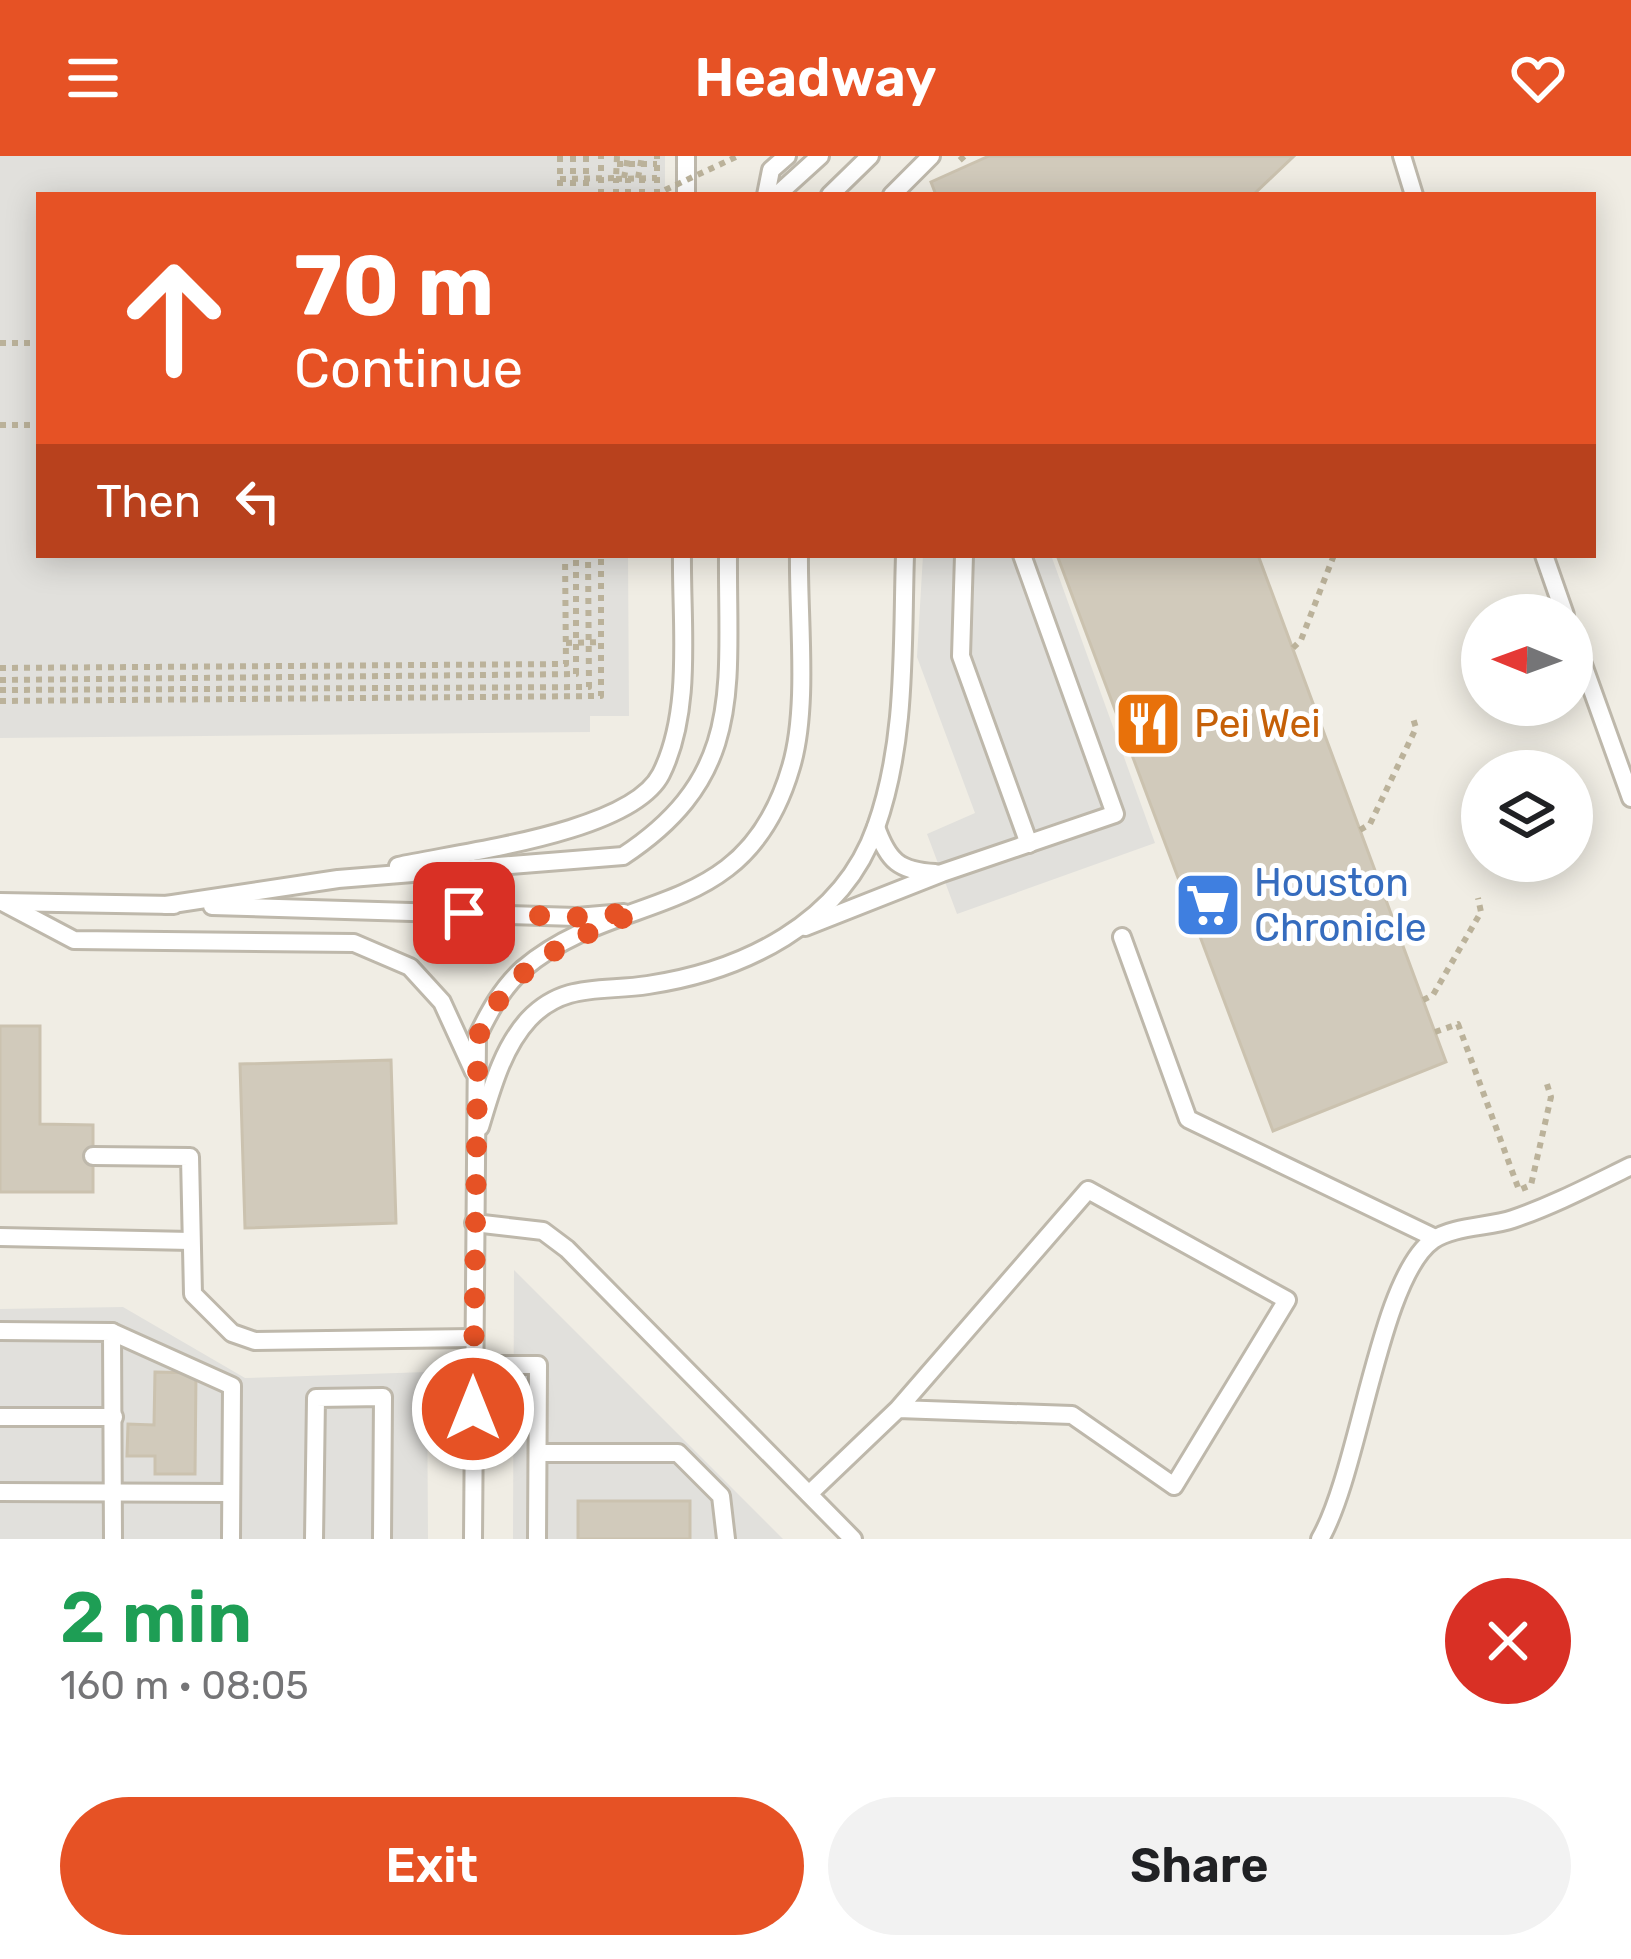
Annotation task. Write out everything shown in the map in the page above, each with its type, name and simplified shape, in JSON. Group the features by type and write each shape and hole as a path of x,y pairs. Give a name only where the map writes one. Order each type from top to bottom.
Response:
{"lane":[{"path":"686,156 686,192"},
{"path":"767,192 771,170 787,156"},
{"path":"780,192 820,156"},
{"path":"833,192 870,156"},
{"path":"895,192 918,156"},
{"path":"895,192 931,156"},
{"path":"1402,156 1413,192"},
{"path":"166,905 338,879 603,819 640,800 660,776 674,739 680,695 682,558"},
{"path":"338,879 610,858 623,856 662,830 710,768 721,730 728,558"},
{"path":"1,902 577,917 637,912 675,902 736,862 758,836 792,765 799,558"},
{"path":"796,931 862,859 876,827 898,728 905,558"},
{"path":"964,558 961,656 1029,844"},
{"path":"474,1145 511,1046 529,1019 561,995 595,985 642,986 718,971 796,931 942,873 1115,814 1023,558"},
{"path":"1545,558 1558,594"},
{"path":"1593,692 1631,798"},
{"path":"876,827 886,856 907,871 942,873"},
{"path":"1,902 74,940 354,943 410,967 442,1002 474,1073"},
{"path":"473,1539 474,1073 478,1037 494,1002 524,968 637,912"},
{"path":"1122,937 1188,1119 1435,1238"},
{"path":"93,1156 190,1157 193,1294 232,1334 256,1341 473,1338"},
{"path":"1320,1539 1362,1423 1385,1327 1412,1263 1435,1238 1510,1220 1631,1166"},
{"path":"808,1494 898,1409 1088,1190 1287,1300 1174,1486 1072,1415 898,1409"},
{"path":"474,1223 543,1231 567,1249 853,1539"},
{"path":"0,1237 191,1241"},
{"path":"0,1331 112,1332 232,1386 230,1539"},
{"path":"112,1332 113,1539"},
{"path":"473,1366 538,1365 537,1539"},
{"path":"314,1539 316,1398 383,1397 382,1539"},
{"path":"0,1417 114,1417"},
{"path":"538,1453 678,1453 721,1496 726,1539"},
{"path":"0,1492 231,1492"}],"path":[{"path":"560,156 560,192"},
{"path":"573,156 573,192"},
{"path":"586,156 586,192"},
{"path":"601,156 601,192"},
{"path":"657,192 738,156"},
{"path":"960,156 968,165"},
{"path":"616,192 617,160 657,160 654,192"},
{"path":"628,160 628,192"},
{"path":"642,160 642,178 652,192"},
{"path":"560,179 616,178"},
{"path":"601,179 628,178"},
{"path":"586,179 642,178"},
{"path":"573,179 657,178"},
{"path":"0,343 36,343"},
{"path":"0,425 36,424"},
{"path":"0,680 576,674 566,643 565,558"},
{"path":"0,668 566,664 576,643 576,558"},
{"path":"0,691 589,687 588,558"},
{"path":"0,700 601,696 601,558"},
{"path":"1293,648 1301,640 1333,558"},
{"path":"566,643 601,642"},
{"path":"571,655 601,655"},
{"path":"1360,830 1370,824 1416,728 1412,716"},
{"path":"1423,1000 1433,994 1481,913 1478,898"},
{"path":"1435,1032 1458,1024 1519,1190 1531,1185 1551,1097 1546,1081"}],"shaded area":[{"path":"0,156 665,156 665,192 36,192 36,558 628,558 629,716 590,716 590,732 0,738"},
{"path":"923,558 1052,558 1155,843 957,914 927,834 975,813 917,657"},
{"path":"514,1270 783,1539 513,1539"},
{"path":"123,1307 245,1378 427,1372 428,1539 0,1539 0,1309"}],"building":[{"path":"989,156 1294,156 1256,192 935,192 931,182"},
{"path":"1058,558 1259,558 1446,1062 1273,1131"},
{"path":"0,1026 40,1026 40,1124 93,1125 93,1192 0,1192"},
{"path":"391,1060 396,1223 245,1228 240,1064"},
{"path":"155,1372 196,1373 195,1474 155,1474 155,1456 127,1456 128,1424 154,1425"},
{"path":"578,1501 690,1501 690,1539 578,1539"}],"place":[{"name":"Pei Wei","path":"1148,724"},
{"name":"Houston Chronicle","path":"1208,905"}],"route":[{"path":"464,913 577,917 637,912 569,941 524,968 494,1002 478,1037 473,1409"}]}
